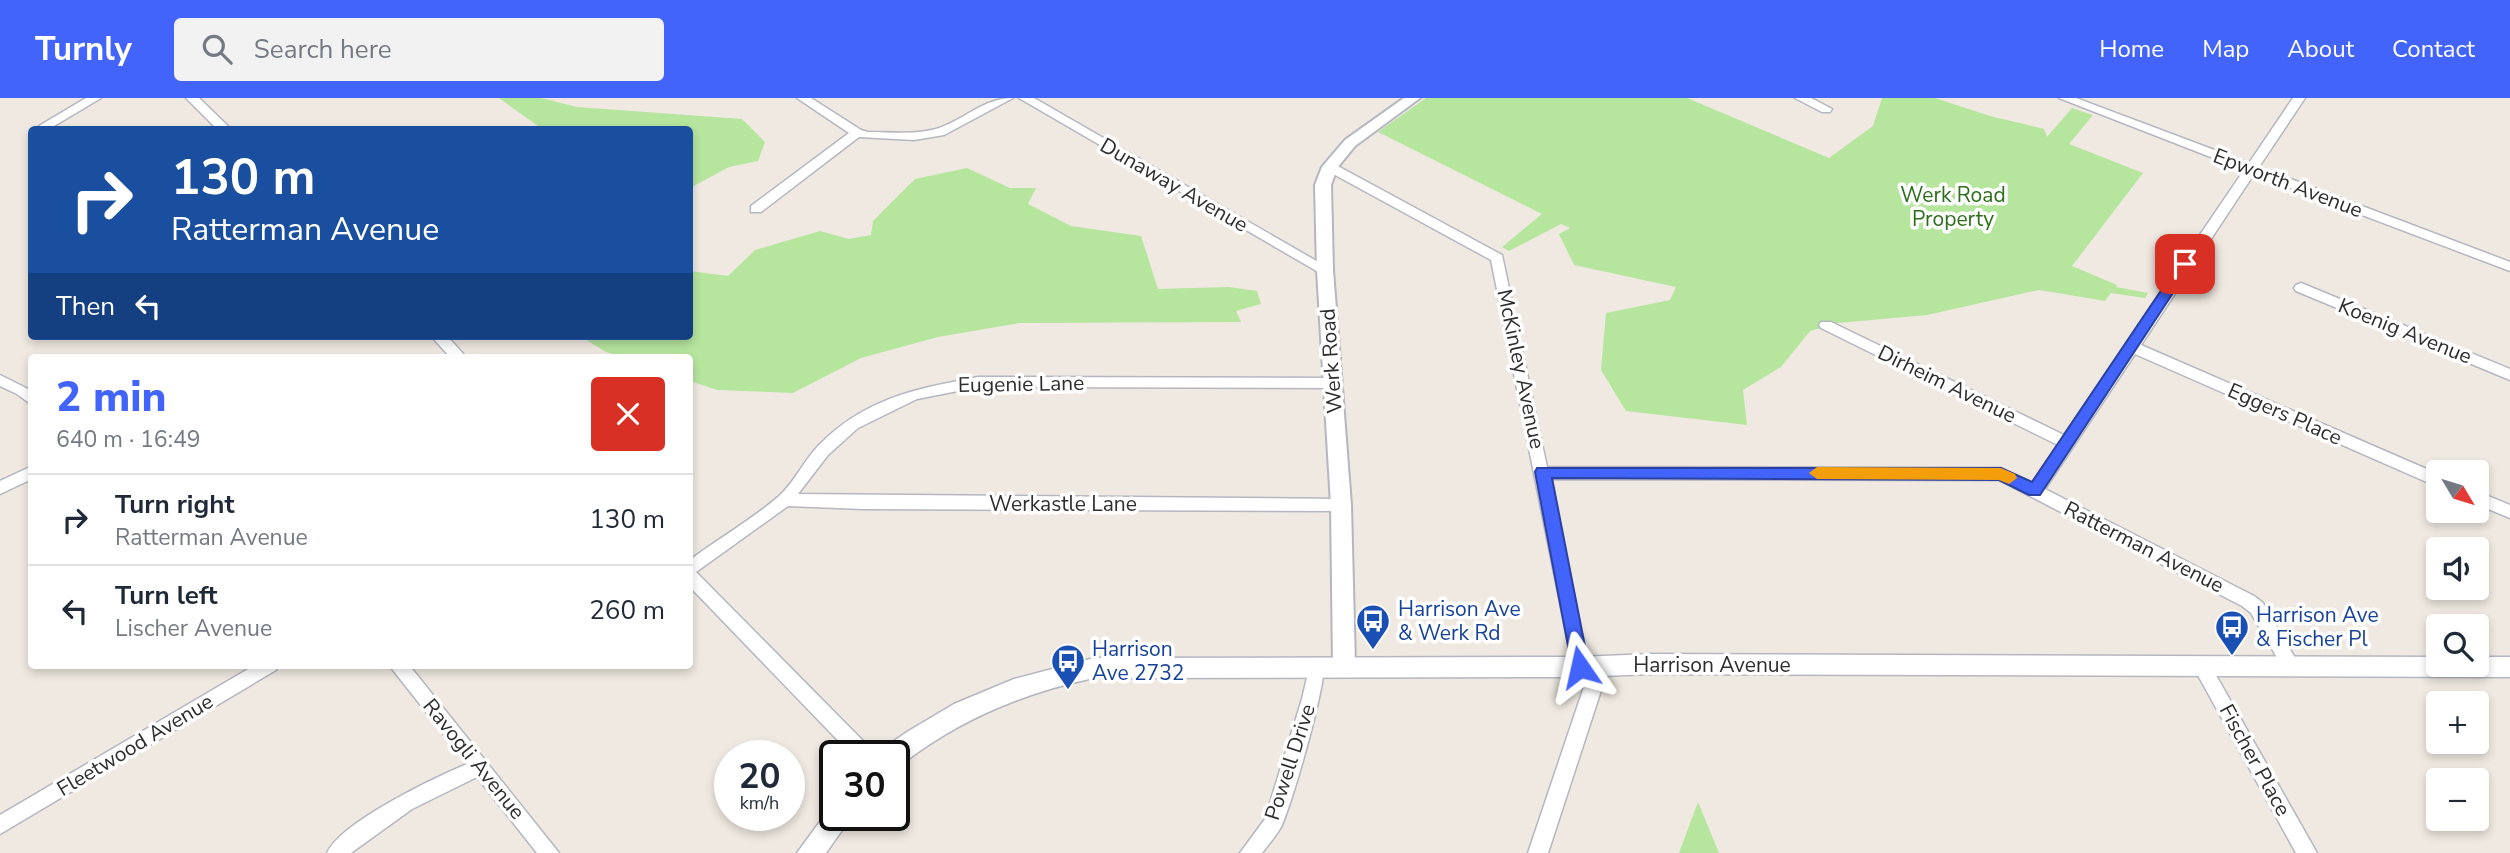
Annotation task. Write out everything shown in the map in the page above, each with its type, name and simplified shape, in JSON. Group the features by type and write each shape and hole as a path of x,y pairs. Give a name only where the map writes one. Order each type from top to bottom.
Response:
{"main road":[{"name":"Harrison Avenue","path":"910,744 956,715 1003,692 1047,677 1094,668 1125,666 1590,667 1650,664 2510,667"},
{"path":"810,853 827,831"}],"street":[{"path":"45,126 95,98"},
{"path":"192,98 222,126"},
{"path":"803,98 857,133 914,136 940,132 1007,98"},
{"name":"Dunaway Avenue","path":"1024,98 1325,270"},
{"name":"Werk Road","path":"1343,665 1341,505 1322,192 1325,175 1350,143 1413,98"},
{"path":"1801,98 1826,108"},
{"name":"Epworth Avenue","path":"2065,98 2510,267"},
{"path":"2035,491 2299,98"},
{"path":"756,209 857,133"},
{"name":"McKinley Avenue","path":"1330,167 1497,258 1542,472 1590,667 1538,853"},
{"name":"Koenig Avenue","path":"2301,288 2510,374"},
{"name":"Dirheim Avenue","path":"1826,325 2067,443"},
{"path":"442,340 457,354"},
{"name":"Eggers Place","path":"2132,346 2426,476"},
{"path":"0,380 22,390 28,396"},
{"name":"Eugenie Lane","path":"693,566 785,500 823,451 853,424 889,404 934,388 978,382 1333,383"},
{"name":"Ratterman Avenue","path":"1542,472 2001,474 2248,601 2257,608 2292,668"},
{"path":"0,488 28,474"},
{"name":"Werkastle Lane","path":"785,500 863,503 1341,505"},
{"path":"2489,503 2510,512"},
{"path":"693,580 849,740"},
{"name":"Powell Drive","path":"1250,853 1273,823 1311,699 1318,666"},
{"name":"Fischer Place","path":"2203,668 2307,853"},
{"name":"Fleetwood Avenue","path":"0,825 263,669"},
{"name":"Ravogli Avenue","path":"401,669 549,853"},
{"path":"337,853 386,813 443,782 481,767"}],"green space":[{"path":"499,98 541,98 577,107 742,119 765,142 758,161 729,167 693,186 693,126 538,126"},
{"name":"Werk Road Property","path":"1426,98 1687,98 1829,158 1873,126 1882,98 1935,98 1990,116 2044,129 2047,137 2072,108 2093,115 2069,144 2143,173 2072,266 2117,285 2116,287 2148,293 2145,298 2111,293 2105,301 2039,290 1927,315 1838,323 1810,331 1781,367 1743,390 1747,425 1626,411 1601,370 1606,313 1670,300 1676,287 1574,265 1559,234 1570,228 1561,224 1509,251 1502,247 1542,214 1378,132"},
{"path":"967,168 1010,188 1036,188 1028,204 1071,226 1141,236 1158,289 1229,287 1257,291 1261,304 1236,311 1241,322 1019,323 938,337 861,358 793,393 717,390 693,382 693,354 612,354 586,340 693,340 693,271 728,276 755,250 820,231 849,239 871,235 873,221 915,179"},
{"path":"1698,802 1719,853 1679,853"}],"slow traffic":[{"path":"1817,473 2001,474 2009,478"}],"place":[{"name":"Harrison Ave & Werk Rd","path":"1373,651"},
{"name":"Harrison Ave & Fischer Pl","path":"2232,657"},
{"name":"Harrison Ave 2732","path":"1068,691"}],"route":[{"path":"1580,667 1542,472 2001,474 2035,491 2185,264"}]}
